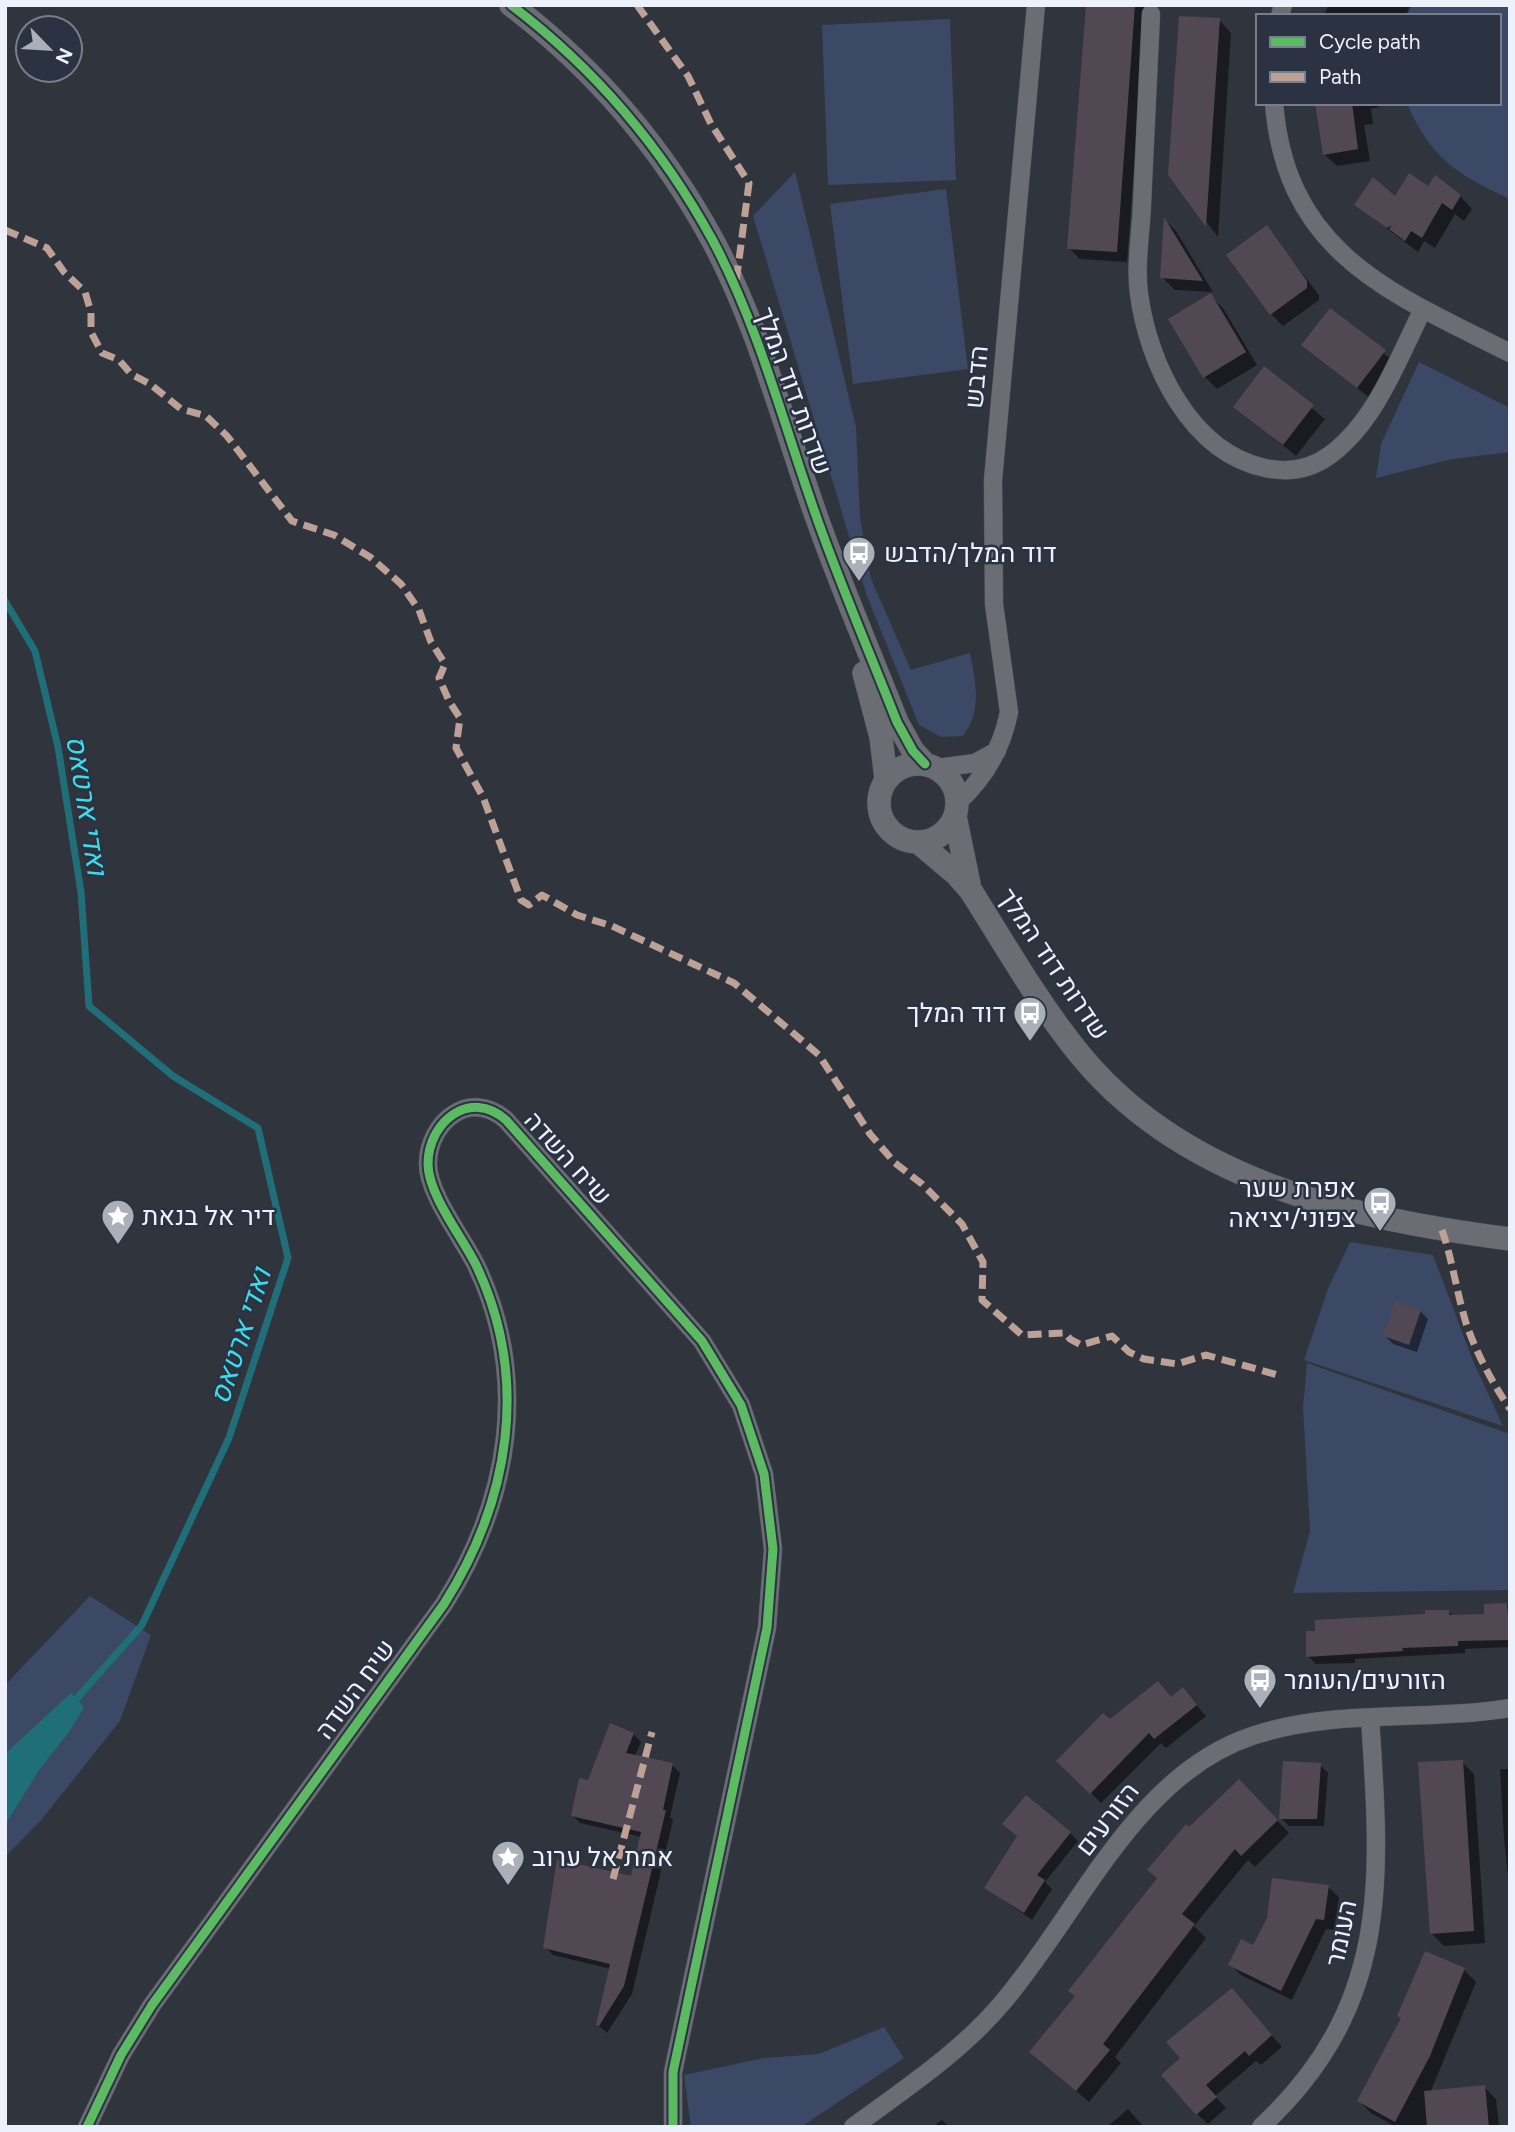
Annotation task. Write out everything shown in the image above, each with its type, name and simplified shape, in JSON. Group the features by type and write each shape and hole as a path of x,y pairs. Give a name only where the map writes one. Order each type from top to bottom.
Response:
{"street":[{"name":"שדרות דוד המלך","path":"510,5 544,30 587,70 633,123 673,174 713,242 758,349 820,526 897,722 913,751 932,766"},
{"name":"הדבש","path":"956,809 997,751 1009,712 994,604 993,480 1036,5"},
{"path":"1151,14 1139,290 1157,358 1177,398 1202,431 1228,454 1257,466 1287,470 1316,464 1342,445 1368,412 1423,309"},
{"path":"1274,105 1276,130 1290,180 1315,225 1352,265 1399,298 1510,353"},
{"name":"שדרות דוד המלך","path":"820,526 874,709 886,779"},
{"path":"932,766 952,783 956,809 940,835 918,842 908,841 891,832 880,816 879,796 886,779 904,766 975,763 997,751"},
{"name":"שדרות דוד המלך","path":"956,809 960,853 971,891"},
{"name":"שדרות דוד המלך","path":"918,842 956,874 971,891 1045,1008 1078,1053 1142,1116 1188,1147 1233,1171 1324,1205 1442,1230 1510,1239"},
{"name":"שיח השדה","path":"87,2127 118,2062 152,2005 443,1604 478,1543 491,1510 507,1439 506,1362 498,1323 485,1283 437,1195 428,1170 431,1145 439,1129 454,1114 475,1106 488,1108 506,1121 702,1340 741,1405 764,1474 773,1549 767,1628 673,2073 673,2127"},
{"name":"הזורעים","path":"853,2127 947,2058 987,2020 1023,1978 1128,1831 1176,1779 1212,1754 1260,1733 1302,1724 1504,1710"},
{"name":"העומר","path":"1261,2127 1306,2080 1331,2043 1349,2009 1361,1972 1374,1912 1378,1847 1370,1718"}],"shaded area":[{"path":"1411,5 1510,5 1510,199 1475,182 1448,163 1425,138 1408,105 1501,105 1501,14 1408,14"},
{"path":"950,19 956,180 828,185 822,25"},
{"path":"795,172 856,427 860,518 871,579 911,670 970,653 976,696 973,716 963,736 941,737 919,725 867,596 753,216"},
{"path":"946,189 968,369 853,384 830,204"},
{"path":"1419,362 1510,408 1510,452 1452,459 1376,478 1381,444"},
{"path":"1350,1242 1433,1255 1473,1361 1503,1426 1304,1360 1328,1289"},
{"path":"1307,1363 1510,1434 1510,1590 1293,1593 1310,1531 1303,1407"},
{"path":"90,1596 151,1635 120,1721 42,1819 5,1857 5,1685"},
{"path":"71,1693 84,1707 69,1732 39,1770 5,1825 5,1754"},
{"path":"884,2027 904,2058 801,2127 691,2127 684,2075 764,2058 819,2054"}],"building":[{"path":"1086,5 1135,5 1117,252 1067,249"},
{"path":"1179,16 1220,18 1206,227 1168,175"},
{"path":"1315,105 1352,105 1358,149 1323,155"},
{"path":"1409,173 1428,186 1435,175 1461,195 1452,210 1442,203 1422,238 1411,231 1405,241 1389,229 1392,225 1387,228 1354,205 1373,177 1395,196"},
{"path":"1164,217 1203,281 1160,278"},
{"path":"1267,225 1307,281 1307,288 1270,315 1226,255"},
{"path":"1211,293 1246,352 1203,378 1168,319"},
{"path":"1330,308 1386,350 1357,388 1301,345"},
{"path":"1264,366 1314,405 1283,445 1233,407"},
{"path":"1395,1301 1421,1310 1409,1345 1383,1336"},
{"path":"1507,1603 1510,1640 1458,1641 1458,1646 1306,1657 1306,1631 1315,1631 1315,1620 1425,1614 1425,1610 1449,1610 1449,1615 1484,1614 1484,1604"},
{"path":"1158,1681 1171,1697 1183,1687 1197,1705 1154,1739 1149,1733 1090,1794 1056,1761 1103,1713 1110,1719"},
{"path":"610,1723 634,1733 626,1753 673,1763 663,1810 666,1810 624,1986 599,2026 596,2025 610,1964 543,1948 557,1859 631,1876 641,1832 571,1816 579,1778 588,1780"},
{"path":"1463,1760 1474,1931 1430,1934 1418,1762"},
{"path":"1283,1761 1321,1763 1317,1819 1279,1819"},
{"path":"1239,1779 1278,1820 1241,1856 1235,1849 1182,1914 1195,1924 1103,2044 1110,2050 1076,2091 1029,2052 1075,1996 1068,1991 1157,1878 1147,1870 1186,1824 1189,1827"},
{"path":"1026,1795 1071,1832 1037,1875 1045,1880 1024,1913 984,1888 1017,1836 1002,1824"},
{"path":"1272,1878 1329,1885 1324,1920 1316,1919 1281,1991 1228,1965 1241,1939 1253,1945 1267,1918"},
{"path":"1425,1951 1465,1968 1430,2056 1395,2122 1357,2101 1401,2018 1397,2016"},
{"path":"1232,1988 1272,2035 1249,2056 1245,2051 1206,2085 1217,2097 1196,2115 1161,2075 1180,2058 1166,2042"},
{"path":"1485,2085 1489,2127 1427,2127 1424,2091"}],"waterway":[{"name":"ואדי ארטאס","path":"5,601 35,651 58,747 81,892 89,1006 173,1076 258,1128 288,1258 229,1438 142,1625 71,1705"}],"marked path":[{"path":"637,5 688,76 711,124 749,183 736,283"},
{"path":"5,230 47,248 64,272 85,292 91,312 91,332 102,353 119,360 131,374 150,384 181,409 206,416 227,436 292,521 334,535 370,557 401,584 419,610 431,642 445,664 439,678 460,718 456,748 483,797 521,900 529,905 542,895 577,915 612,926 734,983 819,1055 870,1134 895,1163 922,1184 962,1224 983,1262 982,1300 1022,1335 1065,1333 1081,1345 1112,1336 1129,1352 1144,1359 1177,1364 1206,1355 1278,1375"},
{"path":"1442,1230 1467,1326 1486,1369 1510,1409"},
{"path":"613,1879 652,1732"}],"cycle path":[{"path":"511,5 571,56 624,112 672,174 713,241 745,309 828,549 897,722 913,751 925,764"},
{"path":"87,2127 121,2055 152,2005 444,1604 467,1564 484,1523 497,1481 505,1438 507,1394 503,1351 493,1308 476,1265 439,1202 429,1176 428,1164 435,1135 443,1123 454,1114 479,1107 506,1120 702,1341 741,1405 764,1474 773,1549 767,1628 673,2072 673,2127"}],"place":[{"name":"דוד המלך/הדבש","path":"859,583"},
{"name":"דוד המלך","path":"1030,1043"},
{"name":"אפרת שער צפוני/יציאה","path":"1380,1233"},
{"name":"דיר אל בנאת","path":"118,1246"},
{"name":"הזורעים/העומר","path":"1260,1710"},
{"name":"אמת אל ערוב","path":"508,1887"}]}
